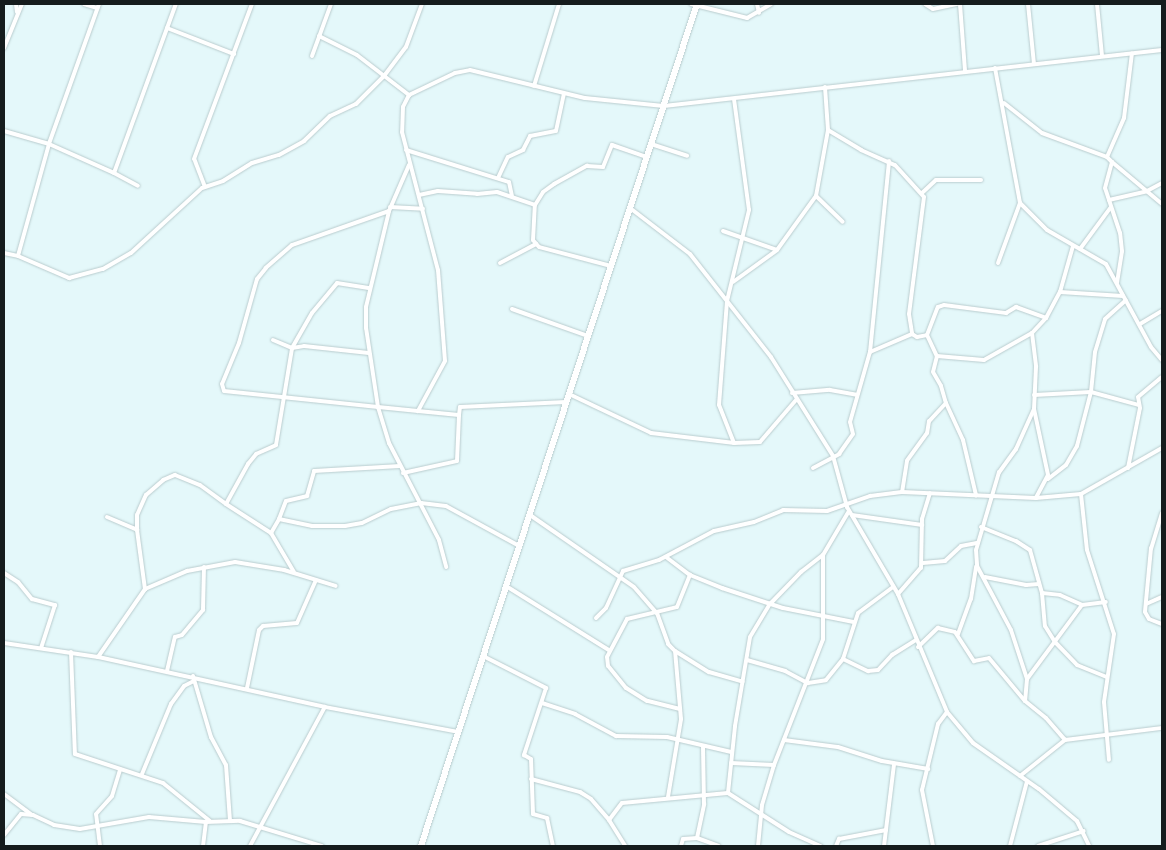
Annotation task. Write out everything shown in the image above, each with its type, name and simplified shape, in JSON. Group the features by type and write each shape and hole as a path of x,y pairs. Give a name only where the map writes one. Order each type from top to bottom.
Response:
{"main road":[{"path":"421,846 664,106 694,5"}],"street":[{"path":"16,4 17,12"},
{"path":"4,48 17,12 22,4"},
{"path":"18,256 49,144 98,6 84,4"},
{"path":"114,173 176,4"},
{"path":"205,187 194,159 252,4"},
{"path":"312,56 331,4"},
{"path":"4,253 18,256 69,278 103,269 132,253 205,187 304,141 330,116 356,104 384,76 406,47 422,4"},
{"path":"534,86 559,4"},
{"path":"758,4 759,13"},
{"path":"694,5 747,18 759,13 771,4"},
{"path":"926,4 933,9 959,4 965,71"},
{"path":"1028,4 1034,64"},
{"path":"1097,4 1102,56"},
{"path":"167,28 234,54"},
{"path":"319,36 357,55 408,95"},
{"path":"418,410 443,365 445,353 438,270 406,150 402,116 408,95 455,73 470,70 564,94 600,101 664,106 1162,50"},
{"path":"1107,157 1124,118 1132,53"},
{"path":"995,68 1004,103 1006,135 1017,173 1020,203 998,263"},
{"path":"733,282 777,250 816,196 828,130 825,87"},
{"path":"498,178 508,157 524,150 530,136 556,131 564,94"},
{"path":"734,99 749,210 745,236 727,302 719,405 734,443"},
{"path":"1004,103 1042,133 1107,157 1162,204"},
{"path":"828,130 861,150 889,161 922,193 924,212 908,300 912,334"},
{"path":"4,131 49,144 114,173 138,186"},
{"path":"651,144 687,156"},
{"path":"536,244 535,205 543,192 587,166 603,167 612,145 647,157"},
{"path":"406,150 498,178 511,184 512,196"},
{"path":"813,468 839,454 851,438 850,422 856,395 870,352 889,161"},
{"path":"1112,162 1105,188 1120,233 1122,251 1117,283"},
{"path":"409,165 390,209 369,288 366,328 378,407 403,473 421,503 439,540 446,567"},
{"path":"922,193 936,180 981,180"},
{"path":"1108,200 1147,190 1162,183"},
{"path":"419,195 438,192 477,194 497,192 535,205"},
{"path":"816,196 844,222"},
{"path":"1020,203 1038,223 1073,246 1106,264 1124,298 1162,360"},
{"path":"630,208 690,254 766,350 833,456 848,508 898,594 918,647 947,712 973,743 1027,780 1077,821 1084,831 1089,846"},
{"path":"1080,249 1111,208"},
{"path":"423,209 390,209 292,245 258,280 239,343 222,388 228,394 283,397 458,415"},
{"path":"723,231 745,236 777,250"},
{"path":"500,263 536,244"},
{"path":"536,244 543,249 611,266"},
{"path":"937,356 984,360 1032,334 1046,318 1060,292 1073,246"},
{"path":"226,504 248,464 256,454 276,445 292,348 336,284 369,288"},
{"path":"1060,292 1124,298"},
{"path":"1036,498 1048,479 1066,466 1077,446 1091,392 1095,352 1105,319 1124,298"},
{"path":"976,495 962,440 946,403 942,386 933,372 937,356 927,335 938,307 944,305 1006,313 1016,307 1046,318"},
{"path":"512,308 588,336"},
{"path":"1140,324 1162,311"},
{"path":"870,352 912,334"},
{"path":"912,334 917,337 927,335"},
{"path":"1032,334 1036,367 1034,409 1048,479"},
{"path":"273,340 292,348 304,346 369,353"},
{"path":"1128,468 1139,405 1138,397 1162,377"},
{"path":"792,393 830,390 856,395"},
{"path":"1034,395 1091,392 1139,405"},
{"path":"569,394 652,433 734,443 760,442 796,400"},
{"path":"403,473 456,461 460,440 458,415 460,407 566,402"},
{"path":"902,492 907,461 926,433 929,421 946,403"},
{"path":"958,634 970,599 976,566 977,543 990,496 999,472 1016,449 1034,409"},
{"path":"596,618 606,608 620,574 666,557 714,530 754,522 783,510 817,512 848,508 870,496 902,492 1036,498 1081,494 1162,448"},
{"path":"271,533 286,500 308,496 314,471 400,466"},
{"path":"145,588 137,530 138,515 146,495 162,480 175,475 200,485 271,533 294,572"},
{"path":"898,594 923,563 922,525 930,493"},
{"path":"1081,494 1087,550 1106,602 1114,643 1104,702 1109,760"},
{"path":"279,519 312,526 345,526 362,523 391,509 421,503 458,510 519,546"},
{"path":"728,793 732,752 752,630 770,604 801,572 823,555 848,508"},
{"path":"1162,513 1150,548 1146,604 1146,616 1162,624"},
{"path":"530,515 620,574 657,613 668,644 675,651 709,672 743,682"},
{"path":"852,515 922,525"},
{"path":"107,517 137,530"},
{"path":"981,527 1016,541 1030,550 1042,593 1045,626 1055,642 1077,665 1107,677"},
{"path":"923,563 945,561 961,546 977,543"},
{"path":"758,846 774,765 808,683 822,639 824,614 823,555"},
{"path":"666,557 690,576 770,604 793,611 824,614 854,622"},
{"path":"98,657 145,588 204,567 235,562 294,572 336,586"},
{"path":"976,566 985,577 1011,630 1027,679 1025,701"},
{"path":"167,671 175,637 182,635 203,610 204,567"},
{"path":"4,573 18,582 32,599 55,605 41,648"},
{"path":"680,709 646,702 626,688 608,666 609,650 627,619 677,608 690,576"},
{"path":"985,577 1026,585 1039,584"},
{"path":"247,688 260,630 263,626 297,623 316,580"},
{"path":"506,586 609,650"},
{"path":"747,660 785,671 808,683 826,680 843,659 854,622 861,610 894,587"},
{"path":"1042,593 1060,595 1082,605 1106,602"},
{"path":"1146,604 1162,597"},
{"path":"1027,679 1082,605"},
{"path":"918,647 938,628 958,634 974,660 989,658 1025,701 1046,718 1065,740"},
{"path":"843,659 868,670 878,670 892,655 916,640"},
{"path":"4,643 98,657 247,688 326,707 459,732"},
{"path":"668,797 679,739 680,709 675,651"},
{"path":"71,652 75,754 120,769 142,774 163,783 208,822"},
{"path":"483,656 543,684 546,688 524,755 531,759 533,814 547,818 553,846"},
{"path":"142,774 171,704 184,686 193,678"},
{"path":"193,678 211,737 226,765 230,821"},
{"path":"542,703 575,714 616,736 679,739 703,747 732,752"},
{"path":"250,846 326,707"},
{"path":"933,846 923,801 939,720 947,712"},
{"path":"1020,776 1065,740 1162,728"},
{"path":"784,740 838,747 894,764 928,769"},
{"path":"697,838 703,795 703,747"},
{"path":"731,763 774,765"},
{"path":"884,846 894,764"},
{"path":"100,846 100,827 97,812 112,796 120,769"},
{"path":"531,779 580,792 599,806 624,846"},
{"path":"1018,846 1010,845 1027,780"},
{"path":"609,820 622,803 652,802 668,797 728,793 789,832 821,846"},
{"path":"4,794 33,815 60,826 100,827 149,816 208,822 230,821 260,826 322,846"},
{"path":"4,835 21,814 33,815"},
{"path":"203,846 208,822"},
{"path":"836,846 840,839 886,830"},
{"path":"1038,846 1084,831"},
{"path":"681,846 684,839 697,838 718,846"}]}
